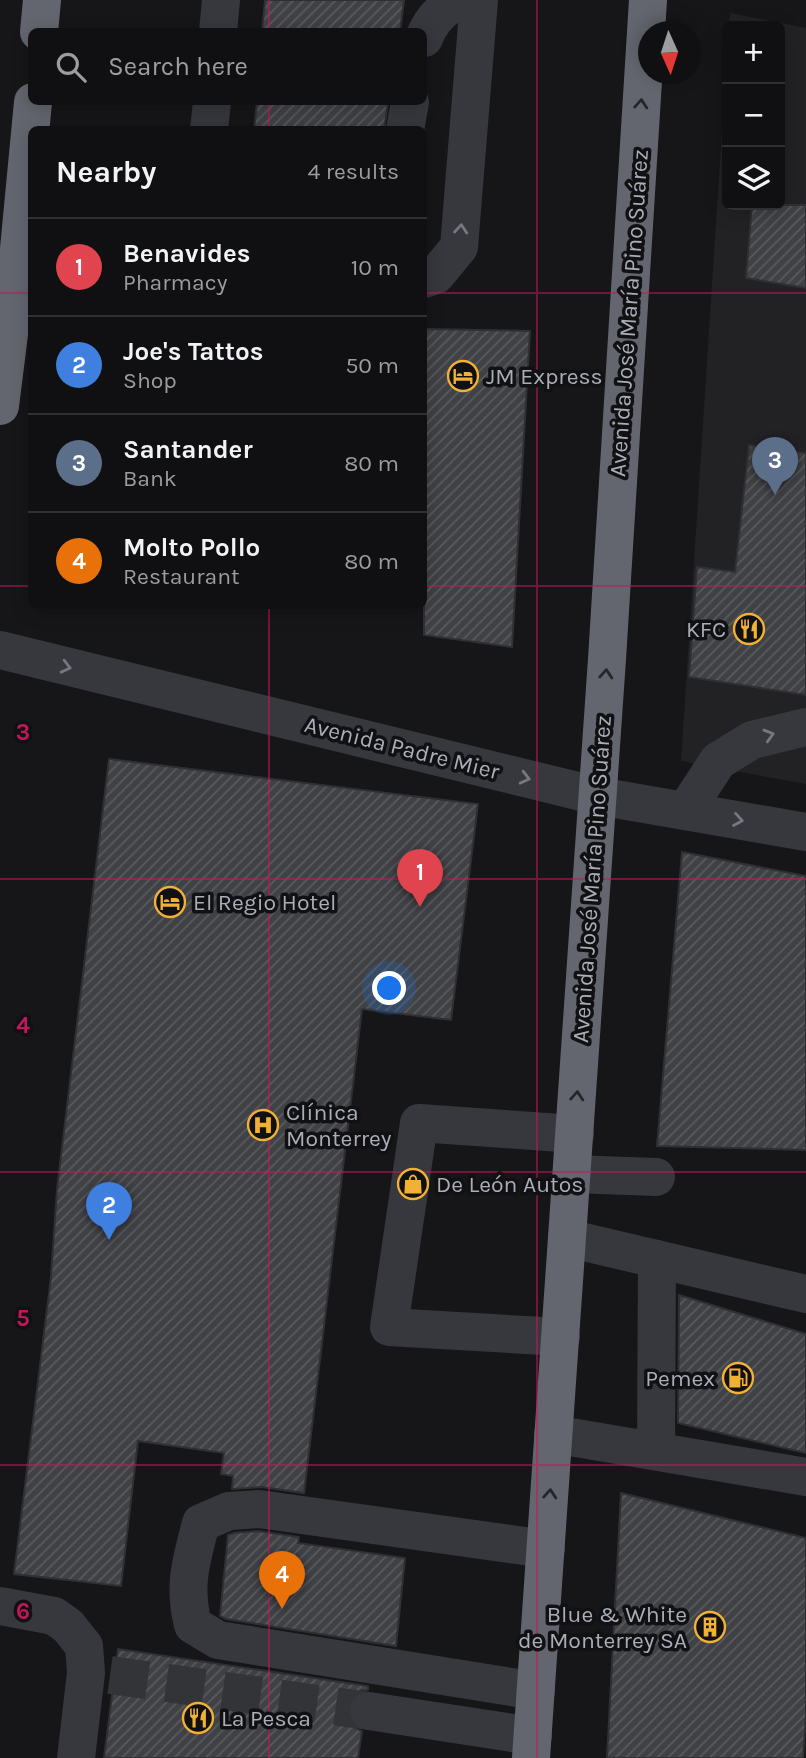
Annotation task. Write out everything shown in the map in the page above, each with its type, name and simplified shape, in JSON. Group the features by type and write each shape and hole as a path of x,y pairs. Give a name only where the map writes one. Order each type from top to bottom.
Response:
{"highway":[{"path":"39,28 42,0"},
{"name":"Avenida José María Pino Suárez","path":"532,1747 598,796 648,0"},
{"path":"32,126 33,105"},
{"path":"0,406 24,270 28,195"}],"street":[{"path":"218,28 221,0"},
{"path":"427,30 430,22 460,0"},
{"path":"427,278 436,275 459,247 480,0"},
{"path":"209,126 212,105"},
{"path":"406,126 409,105"},
{"name":"Avenida Padre Mier","path":"0,650 598,796 806,832"},
{"path":"686,810 718,761 752,740 806,727"},
{"path":"561,1337 388,1327 419,1123 575,1134"},
{"path":"572,1174 656,1177"},
{"path":"567,1238 806,1294"},
{"path":"656,1451 657,1259"},
{"path":"553,1434 806,1477"},
{"path":"536,1691 218,1640 193,1625 187,1602 189,1568 201,1523 229,1511 258,1509 546,1549"},
{"path":"0,1606 54,1616 68,1626 84,1646 98,1674 76,1758"},
{"path":"369,1711 532,1747"}],"shaded area":[{"path":"730,13 771,21 729,21"},
{"path":"785,24 806,28 806,784 681,761 722,131 722,210 785,210"}],"building":[{"path":"265,0 404,0 400,28 262,28"},
{"path":"257,105 388,105 385,126 254,126"},
{"path":"785,205 806,205 806,288 746,278 752,210 785,210"},
{"path":"427,329 530,331 512,647 424,635 424,609 427,609"},
{"name":"KFC","path":"749,445 806,453 806,695 689,677 697,567 735,572"},
{"path":"109,759 478,804 451,1020 362,1009 304,1493 262,1487 232,1489 233,1476 221,1474 224,1453 138,1441 121,1586 14,1574 51,1277 57,1189"},
{"path":"682,852 806,876 806,1150 657,1146"},
{"name":"Pemex","path":"679,1295 806,1334 806,1453 678,1423"},
{"name":"Blue & White de Monterrey SA","path":"621,1493 806,1538 806,1717 803,1758 607,1758"},
{"path":"258,1531 299,1537 298,1543 405,1558 396,1646 220,1616 228,1535"},
{"path":"118,1649 368,1686 368,1690 360,1691 352,1697 347,1708 349,1720 355,1728 362,1731 358,1758 104,1758"}],"tunnel":[{"path":"110,1675 369,1711"}],"place":[{"name":"JM Express","path":"463,376"},
{"name":"Santander","path":"775,495"},
{"name":"KFC","path":"749,629"},
{"name":"El Regio Hotel","path":"170,902"},
{"name":"Benavides","path":"420,907"},
{"name":"Clínica Monterrey","path":"263,1125"},
{"name":"De León Autos","path":"413,1184"},
{"name":"Joe's Tattos","path":"109,1240"},
{"name":"Pemex","path":"738,1378"},
{"name":"Molto Pollo","path":"282,1609"},
{"name":"Blue & White de Monterrey SA","path":"710,1627"},
{"name":"La Pesca","path":"198,1718"}]}
